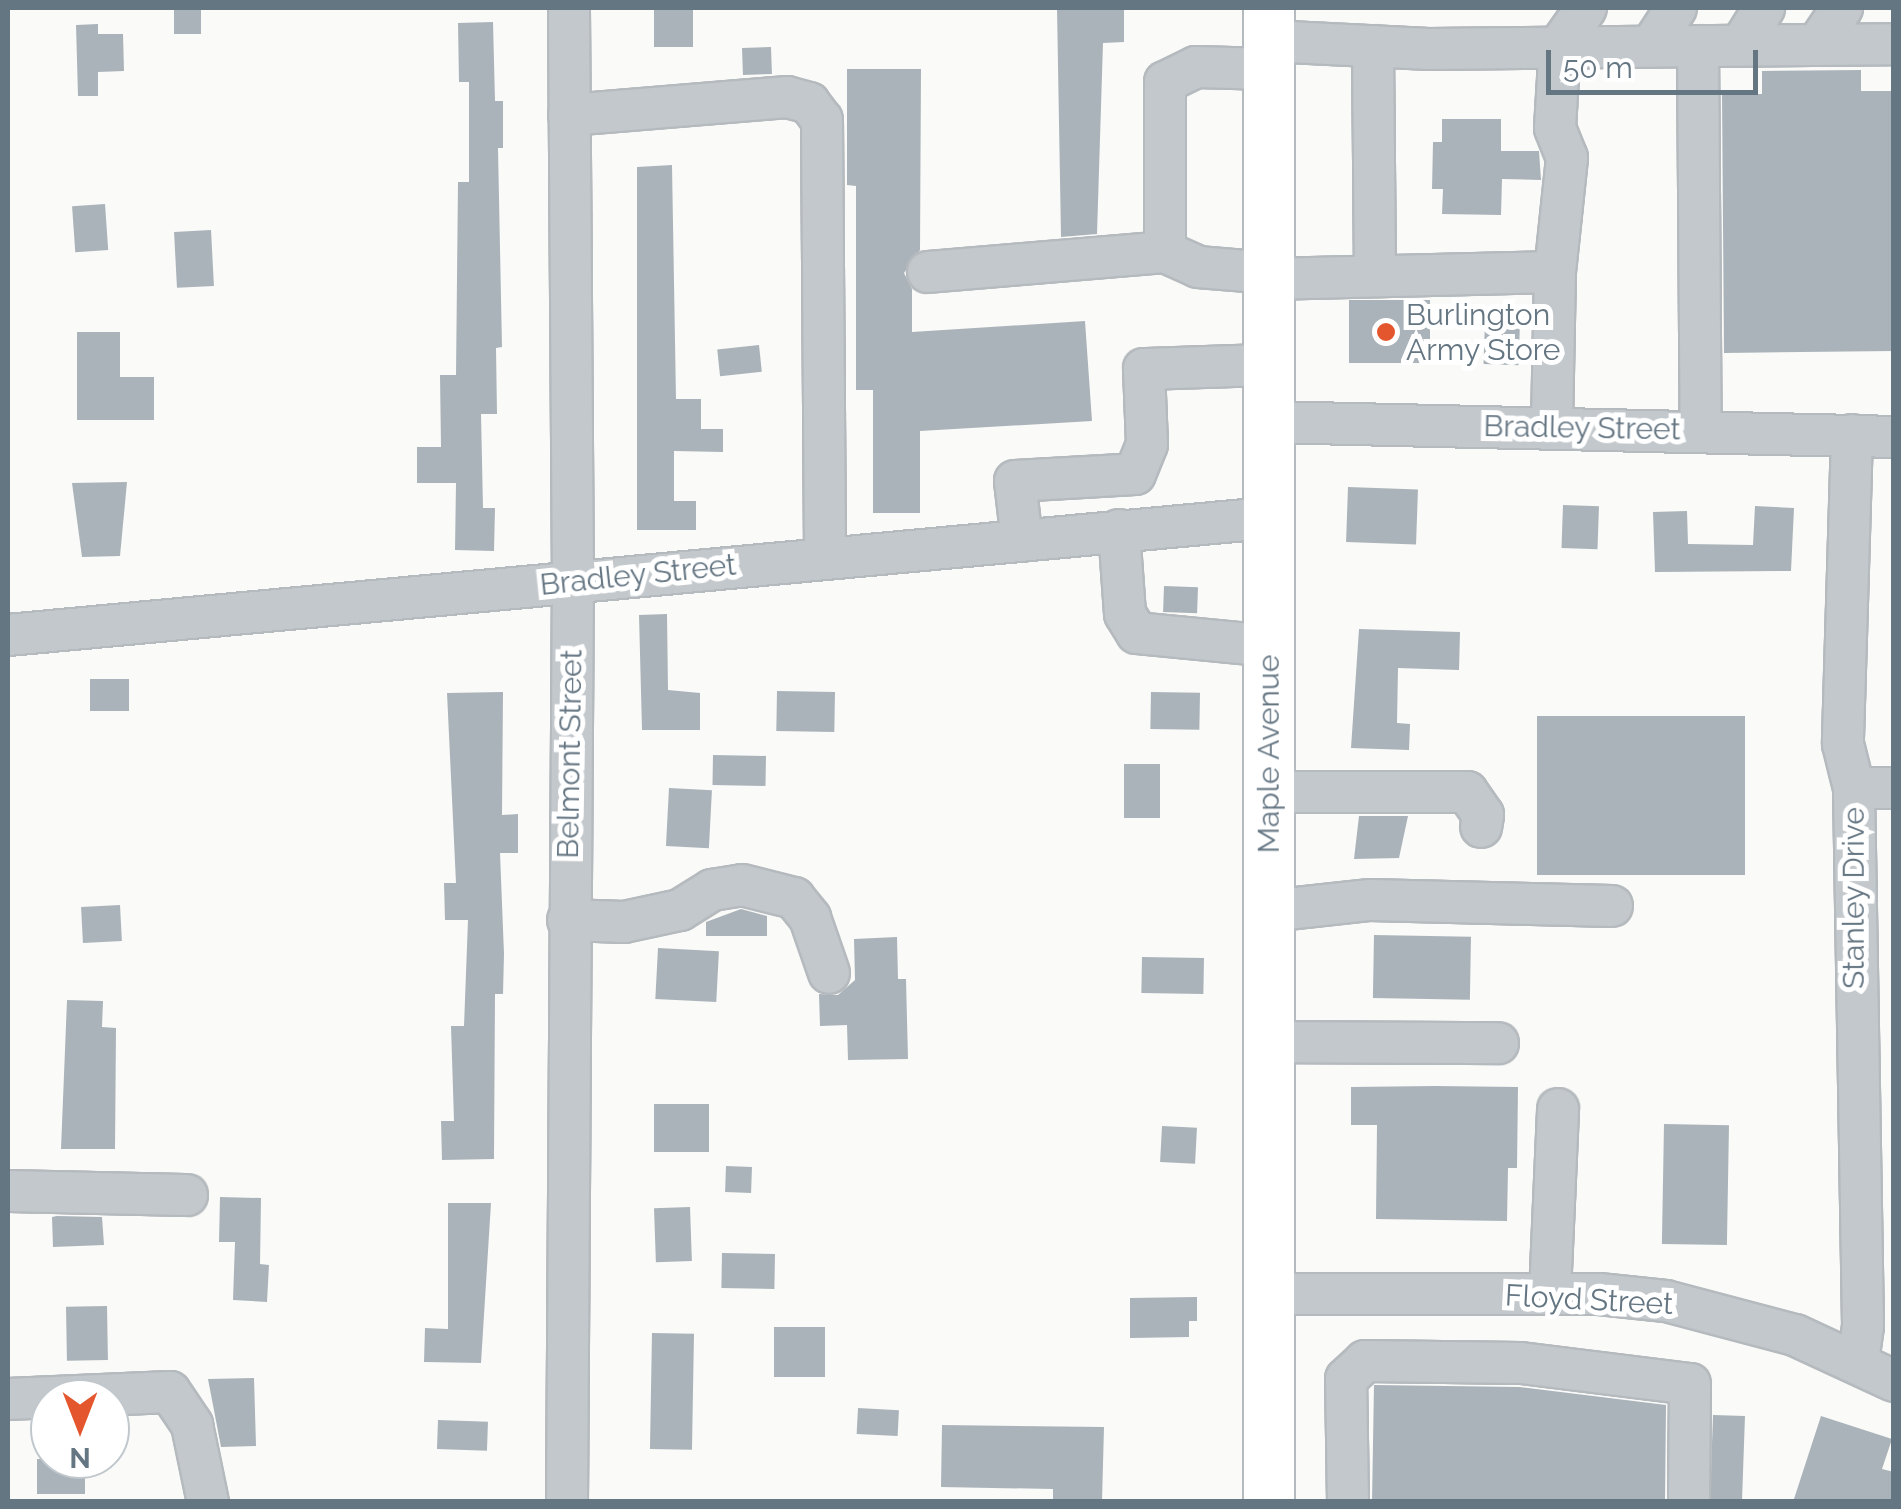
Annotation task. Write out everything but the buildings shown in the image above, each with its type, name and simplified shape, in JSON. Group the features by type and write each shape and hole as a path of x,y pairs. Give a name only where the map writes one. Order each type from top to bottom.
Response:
{"main road":[{"name":"Maple Avenue","path":"1269,1502 1270,422 1266,365 1270,39"}],"street":[{"name":"Belmont Street","path":"567,1502 568,920 574,584 569,8"},
{"path":"1552,427 1555,272 1567,158 1555,128 1560,45 1586,8"},
{"path":"1652,45 1676,8"},
{"path":"1740,45 1764,8"},
{"path":"1817,45 1842,8"},
{"path":"1165,252 1165,82 1270,39 1372,46 1894,44"},
{"path":"1372,46 1375,276"},
{"path":"1698,46 1701,431"},
{"path":"569,115 787,96 810,103 822,120 825,556"},
{"path":"928,272 1165,252 1198,267 1270,276 1555,272"},
{"path":"1022,541 1015,482 1135,474 1147,444 1144,369 1266,365"},
{"name":"Bradley Street","path":"1270,422 1894,437"},
{"name":"Stanley Drive","path":"1852,435 1843,744 1854,788 1863,1326 1858,1362"},
{"name":"Bradley Street","path":"8,636 574,584 825,556 1268,518"},
{"path":"1119,530 1126,614 1138,633 1269,646"},
{"path":"1854,788 1894,788"},
{"path":"1269,792 1467,792 1484,815 1481,827"},
{"path":"568,920 624,922 680,910 712,890 742,885 794,898 810,918 830,973"},
{"path":"1269,911 1370,900 1612,906"},
{"path":"1269,1042 1498,1043"},
{"path":"1550,1294 1558,1109"},
{"path":"8,1191 187,1194"},
{"name":"Floyd Street","path":"1270,1294 1550,1294 1666,1301 1732,1314 1858,1362 1894,1381"},
{"path":"1348,1502 1346,1378 1365,1362 1521,1363 1690,1384 1689,1502"},
{"path":"8,1399 170,1392 192,1425 208,1502"}],"place":[{"name":"Burlington Army Store","path":"1386,332"}]}
